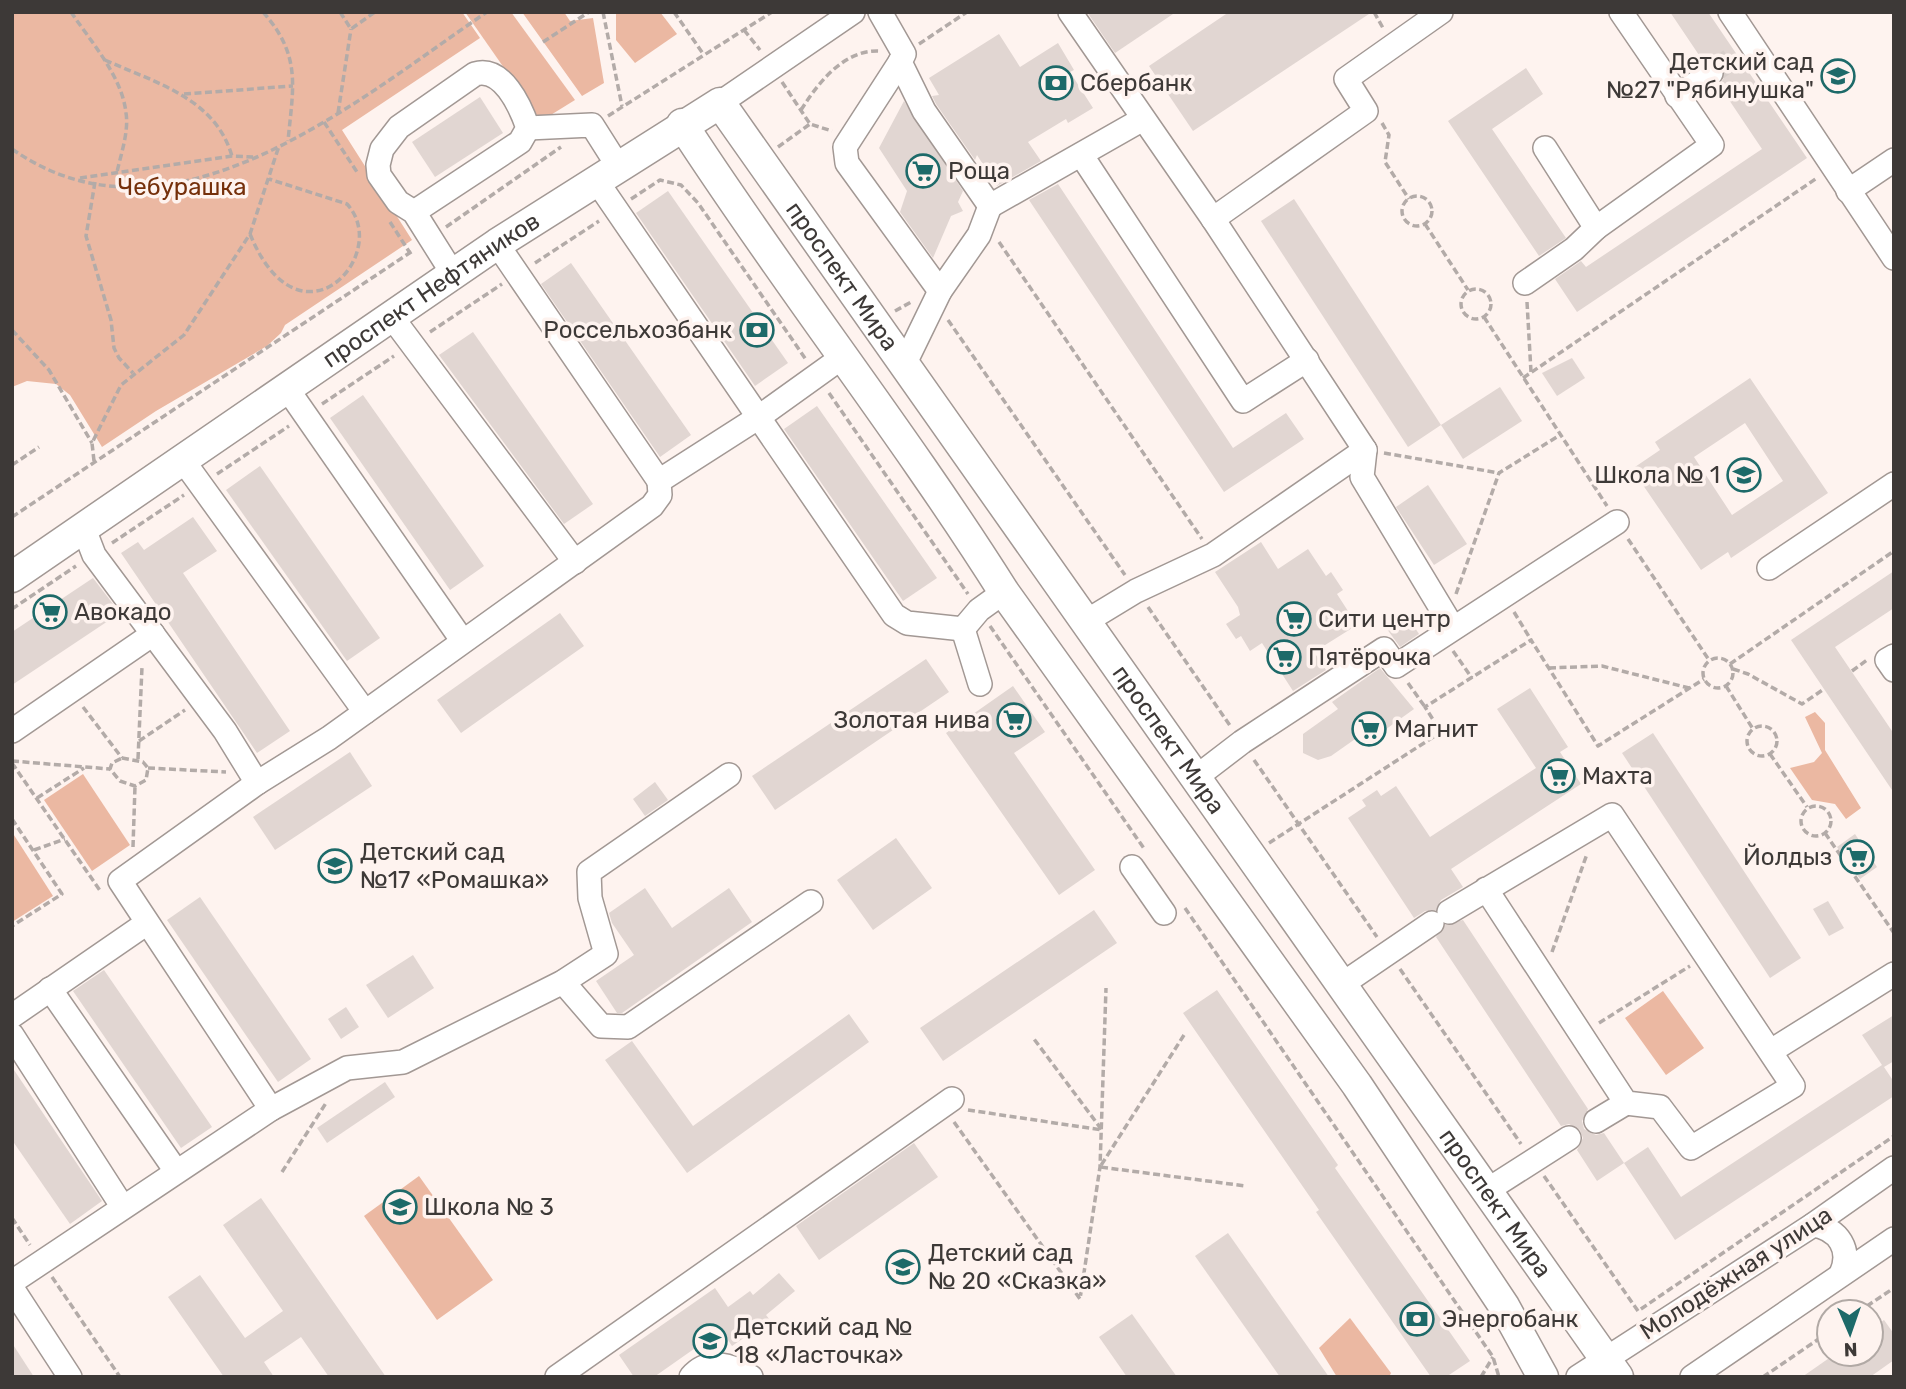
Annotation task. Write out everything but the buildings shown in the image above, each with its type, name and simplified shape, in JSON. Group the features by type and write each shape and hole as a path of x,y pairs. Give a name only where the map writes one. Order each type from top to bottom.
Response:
{"main road":[{"name":"проспект Нефтяников","path":"12,577 89,542 182,459 497,244 682,124 720,103"},
{"name":"проспект Мира","path":"720,103 1611,1368"},
{"name":"проспект Мира","path":"682,124 959,521 1004,592 1357,1085 1504,1306 1543,1377"},
{"path":"959,521 973,502 997,496"},
{"path":"1357,1085 1366,1084 1382,1076 1393,1059"}],"street":[{"name":"проспект Нефтяников","path":"720,103 853,12"},
{"path":"880,12 904,54 845,147 847,163 937,296"},
{"path":"1070,12 1213,219 1365,450 1362,477 1448,628"},
{"path":"1213,219 1366,111 1346,79 1441,12"},
{"path":"1525,283 1712,145 1621,12"},
{"path":"1730,12 1744,50 1833,167 1894,258"},
{"path":"900,62 924,111 987,213"},
{"path":"414,212 520,142 528,128 523,112 496,74 486,71 475,74 399,127 382,149 377,165 379,175 398,202 414,212 453,274"},
{"path":"1677,96 1711,73"},
{"path":"904,365 937,296 987,213 1143,119"},
{"path":"528,128 592,125 617,209 894,615 907,623 963,629"},
{"path":"1545,148 1596,228"},
{"path":"1082,156 1243,401 1307,360"},
{"path":"1848,191 1894,160"},
{"path":"271,1109 120,881 254,778 365,712 652,506 660,495 659,481 497,244"},
{"path":"391,316 575,562"},
{"path":"659,481 760,418 844,356"},
{"path":"286,387 462,640"},
{"path":"1085,622 1136,591 1213,555 1365,450"},
{"path":"182,459 365,712"},
{"path":"1769,568 1894,484"},
{"path":"1195,778 1241,742 1384,649 1396,666 1448,628 1617,522"},
{"path":"89,542 148,637 201,699 254,778"},
{"path":"963,629 979,610 1004,592"},
{"path":"963,629 980,684"},
{"path":"12,730 148,637"},
{"path":"1894,656 1887,660 1894,670"},
{"path":"12,1282 271,1109 347,1068 403,1062 563,982 606,954 590,898 589,872 729,775"},
{"path":"1341,985 1441,917 1612,815 1793,1086 1691,1148 1660,1107 1626,1103 1596,1121"},
{"path":"1140,861 1173,908"},
{"path":"1486,889 1626,1103"},
{"path":"563,982 601,1026 628,1027 811,902"},
{"path":"12,1016 147,923"},
{"path":"1771,1051 1894,975"},
{"path":"50,989 176,1171"},
{"path":"12,1035 122,1206"},
{"path":"557,1377 947,1102"},
{"path":"1486,1191 1569,1138"},
{"name":"Молодёжная улица","path":"1578,1377 1611,1368 1894,1168"},
{"path":"1813,1225 1832,1230 1839,1237 1846,1255 1840,1274"},
{"path":"1692,1377 1894,1239"},
{"path":"12,1288 70,1377"},
{"path":"691,1377 709,1365 730,1364 751,1377"}],"path":[{"path":"71,12 104,60 120,90 127,114 117,173"},
{"path":"263,12 282,34 292,68 288,142"},
{"path":"338,113 351,29 340,12"},
{"path":"351,29 375,12"},
{"path":"12,149 46,167 95,182 142,186 178,184 208,177 288,142 338,113 487,12"},
{"path":"542,42 589,12"},
{"path":"603,12 622,107"},
{"path":"674,12 704,55"},
{"path":"12,517 431,238 592,125 772,12"},
{"path":"104,60 182,94 213,117 226,135 232,156"},
{"path":"182,94 293,86"},
{"path":"772,151 810,124"},
{"path":"92,443 111,401 133,373 159,357 184,334 250,234 279,146"},
{"path":"78,178 232,156 257,157"},
{"path":"1523,378 1833,167"},
{"path":"250,234 260,259 273,276 294,290 310,293 324,289 347,273 355,260 358,223 347,204 269,179"},
{"path":"12,609 89,542 200,485 660,180 681,185 698,203 979,610 1140,861"},
{"path":"95,182 86,236 111,320 114,348 118,358 133,373"},
{"path":"1419,196 1429,202 1432,214 1425,224 1417,227 1403,219 1402,212 1408,199 1419,196"},
{"path":"987,213 1213,555"},
{"path":"1425,224 1468,291"},
{"path":"1525,283 1531,373"},
{"path":"1478,289 1488,295 1491,307 1485,317 1468,317 1462,311 1462,297 1468,291 1478,289"},
{"path":"937,296 1136,591 1638,1311 1894,1136"},
{"path":"1485,317 1709,660"},
{"path":"12,330 49,370 92,443 94,461"},
{"path":"1472,678 1448,628 1499,473 1560,435"},
{"path":"12,465 39,447"},
{"path":"1365,450 1499,473"},
{"path":"1730,663 1894,551"},
{"path":"1504,595 1598,746 1704,679"},
{"path":"138,759 148,637"},
{"path":"1425,707 1531,640"},
{"path":"1720,658 1730,663 1733,676 1726,686 1710,686 1704,679 1704,666 1709,660 1720,658"},
{"path":"1298,823 1441,732 1396,666"},
{"path":"1549,668 1602,666 1689,688"},
{"path":"1733,669 1748,674 1802,704 1824,690"},
{"path":"1726,686 1753,729"},
{"path":"70,690 122,758"},
{"path":"139,741 201,699"},
{"path":"1764,726 1774,732 1777,744 1770,754 1762,757 1748,749 1748,734 1753,729 1764,726"},
{"path":"1770,754 1807,808"},
{"path":"110,769 112,763 122,758 138,759 148,768 254,778"},
{"path":"12,762 110,769 120,781 135,786 146,780 148,768"},
{"path":"12,762 108,902"},
{"path":"37,799 85,767"},
{"path":"132,872 135,786"},
{"path":"1818,806 1828,812 1831,823 1825,833 1816,836 1808,834 1802,828 1802,814 1807,808 1818,806"},
{"path":"12,819 62,894 12,926"},
{"path":"1544,977 1599,822"},
{"path":"1825,833 1894,933"},
{"path":"33,850 65,839"},
{"path":"1173,908 1493,1357 1499,1377"},
{"path":"1581,1034 1707,956"},
{"path":"947,1102 1080,1299 1100,1167 1106,988"},
{"path":"1100,1167 1184,1035"},
{"path":"1034,1039 1102,1130"},
{"path":"282,1172 347,1068"},
{"path":"947,1102 1102,1130"},
{"path":"1100,1167 1246,1186"},
{"path":"12,1218 120,1377"},
{"path":"1879,1298 1894,1288"},
{"path":"1763,1377 1815,1342"},
{"path":"1481,1377 1493,1357"}],"green space":[{"name":"Чебурашка","path":"12,12 462,12 480,38 342,130 412,240 285,325 281,333 267,346 156,411 102,447 70,395 56,384 27,381 12,387"},
{"path":"465,12 511,12 575,100 541,121"},
{"path":"522,12 564,12 570,21 593,18 604,83 582,96"},
{"path":"616,12 660,12 677,34 635,63 616,40"},
{"path":"1815,712 1825,723 1825,750 1861,808 1846,819 1835,804 1812,800 1790,768 1814,762 1822,753 1805,717"},
{"path":"83,774 130,845 92,871 44,800"},
{"path":"12,832 53,896 12,922"},
{"path":"1663,991 1704,1048 1666,1075 1625,1018"},
{"path":"419,1176 493,1280 437,1320 364,1216"},
{"path":"1350,1318 1391,1373 1389,1377 1337,1377 1319,1348"}],"tunnel":[{"path":"1711,73 1737,55"}],"place":[{"name":"Детский сад №27 \"Рябинушка\"","path":"1838,76"},
{"name":"Сбербанк","path":"1056,83"},
{"name":"Роща","path":"923,171"},
{"name":"Россельхозбанк","path":"757,330"},
{"name":"Школа № 1","path":"1744,475"},
{"name":"Авокадо","path":"50,612"},
{"name":"Сити центр","path":"1294,619"},
{"name":"Пятёрочка","path":"1284,657"},
{"name":"Золотая нива","path":"1014,720"},
{"name":"Магнит","path":"1369,729"},
{"name":"Махта","path":"1558,776"},
{"name":"Йолдыз","path":"1857,857"},
{"name":"Детский сад №17 «Ромашка»","path":"335,866"},
{"name":"Школа № 3","path":"400,1207"},
{"name":"Детский сад № 20 «Сказка»","path":"903,1267"},
{"name":"Энергобанк","path":"1417,1319"},
{"name":"Детский сад № 18 «Ласточка»","path":"710,1341"}]}
